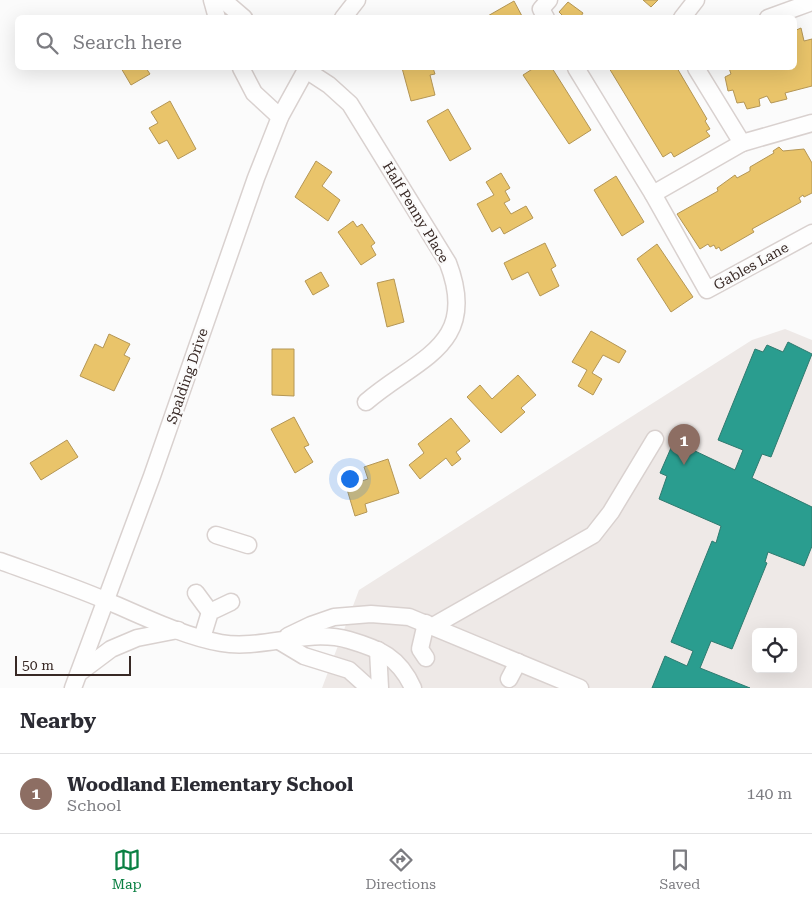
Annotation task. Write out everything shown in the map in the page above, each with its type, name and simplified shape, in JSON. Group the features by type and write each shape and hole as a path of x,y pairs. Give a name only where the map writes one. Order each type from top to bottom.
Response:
{"street":[{"path":"212,0 216,15"},
{"path":"223,0 240,15"},
{"path":"345,15 357,0"},
{"path":"544,15 541,9 549,0"},
{"path":"684,15 696,0"},
{"path":"776,15 812,2"},
{"path":"242,70 254,93 280,117"},
{"name":"Spalding Drive","path":"73,688 163,444 256,178 280,117 305,70"},
{"name":"Half Penny Place","path":"307,70 329,85 350,104 448,263 456,284 456,314 443,343 428,358 387,384 366,402"},
{"name":"Gables Lane","path":"577,70 653,194 707,290 812,233"},
{"path":"697,70 742,143"},
{"path":"653,194 742,143 812,123"},
{"path":"426,658 420,649 430,624 593,535 611,512 655,439"},
{"path":"216,535 248,545"},
{"path":"0,561 202,638 220,642 255,644 332,637 378,650 390,655 400,666 413,688"},
{"path":"196,593 210,612"},
{"path":"202,638 210,612 232,602"},
{"path":"279,641 311,625 334,617 371,614 409,618 430,624 580,688"},
{"path":"78,672 111,649 137,638 178,630"},
{"path":"279,641 304,656 349,670 369,688"},
{"path":"378,650 380,688"},
{"path":"509,679 518,662"}],"shaded area":[{"path":"785,329 812,340 812,688 322,688 359,590 752,340"}],"building: Homes":[{"path":"643,0 658,0 651,7"},
{"path":"514,1 521,15 490,15"},
{"path":"568,2 583,13 582,15 562,15 559,12"},
{"path":"801,28 804,41 812,39 812,86 785,93 787,99 771,103 767,96 759,99 760,106 747,109 744,102 737,103 733,90 728,91 725,77 731,74 730,70 797,70 797,30"},
{"path":"122,70 147,70 150,74 131,85"},
{"path":"403,70 434,70 435,74 430,75 435,95 411,101"},
{"path":"531,70 553,70 591,130 569,144 523,75"},
{"path":"610,70 678,70 707,119 705,121 710,129 706,131 710,136 674,157 671,152 663,157"},
{"path":"170,101 196,149 178,159 167,140 159,144 149,128 158,123 151,112"},
{"path":"448,109 471,149 450,161 427,121"},
{"path":"779,147 783,151 804,149 812,163 812,193 804,197 803,195 799,198 801,202 752,229 754,232 721,251 719,247 716,249 714,245 710,247 708,244 700,249 677,214 718,191 717,188 735,175 737,178 750,171 750,167 774,153 773,151"},
{"path":"316,161 332,172 322,186 340,200 328,221 295,197"},
{"path":"501,173 510,188 505,191 510,200 504,203 511,214 526,206 533,218 504,234 500,227 492,232 477,204 494,195 486,182"},
{"path":"616,176 644,222 622,236 594,190"},
{"path":"353,221 357,227 362,224 375,243 371,246 376,255 361,265 338,232"},
{"path":"545,243 556,266 551,269 559,286 540,296 528,272 512,280 504,263"},
{"path":"657,244 693,297 671,312 637,259"},
{"path":"321,272 329,286 313,295 305,281"},
{"path":"394,279 404,322 387,327 377,283"},
{"path":"591,331 626,351 619,363 603,355 592,373 602,379 593,395 578,386 587,370 572,362"},
{"path":"109,334 130,344 124,355 130,358 114,391 80,376 95,344 103,348"},
{"path":"272,349 294,349 294,396 272,395"},
{"path":"518,375 536,395 521,408 525,412 501,433 467,397 480,385 492,399"},
{"path":"294,417 309,445 304,447 313,462 295,473 271,429"},
{"path":"451,418 470,441 456,452 461,459 452,466 446,458 420,479 409,465 424,453 418,444"},
{"path":"67,440 78,457 41,480 30,463"},
{"path":"388,459 399,493 365,504 367,512 355,516 346,486 368,479 364,467"}],"building: Schools":[{"path":"788,342 812,354 771,457 762,454 752,478 812,507 812,546 804,566 768,552 765,562 767,563 732,649 711,641 700,668 750,688 652,688 665,656 687,666 693,651 671,642 712,541 716,543 721,526 659,499 667,476 660,473 674,441 735,470 743,450 718,440 755,349 763,352 767,345 783,352"}],"place":[{"name":"Woodland Elementary School","path":"684,465"}]}
